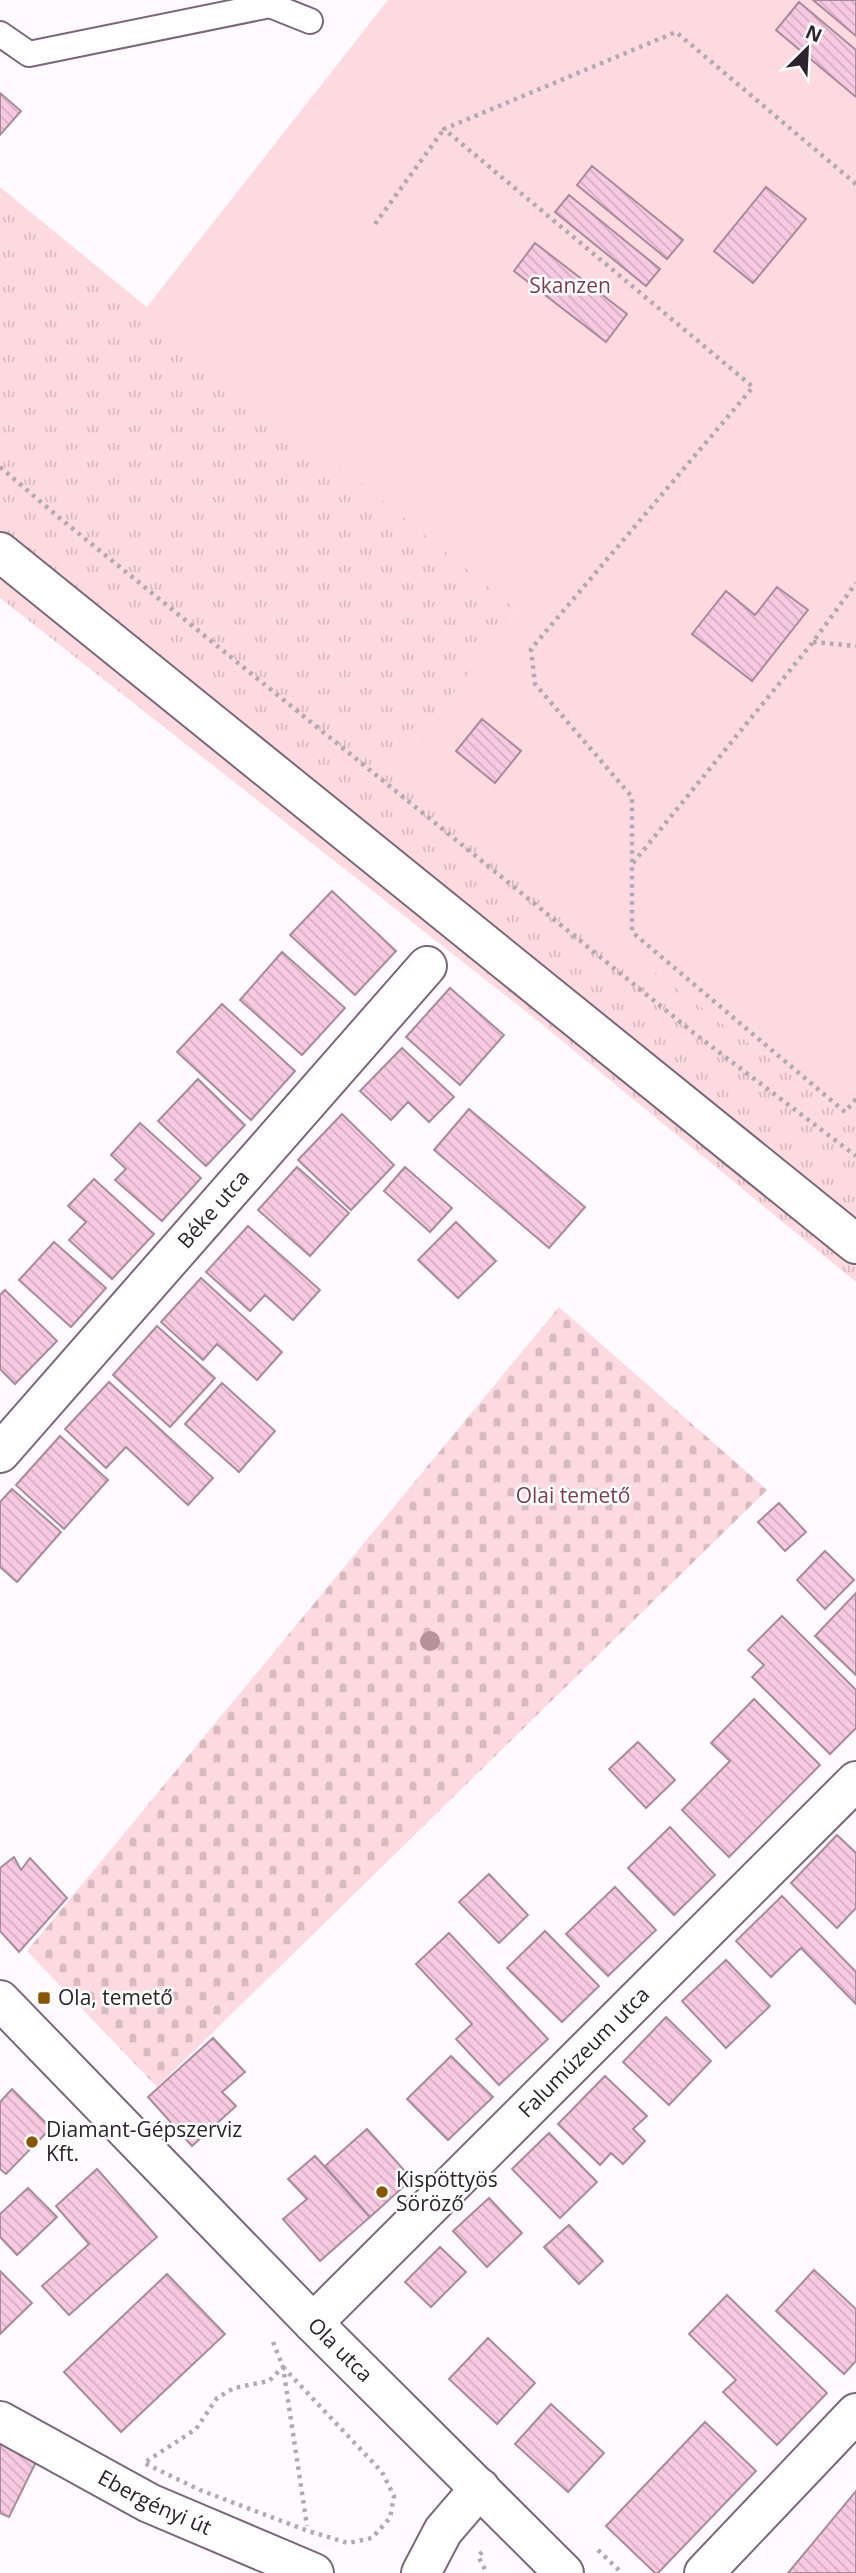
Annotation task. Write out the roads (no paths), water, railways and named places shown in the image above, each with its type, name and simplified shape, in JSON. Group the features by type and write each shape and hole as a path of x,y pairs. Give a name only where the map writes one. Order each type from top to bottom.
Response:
{"street":[{"path":"0,552 856,1244"},
{"name":"Béke utca","path":"0,1453 427,966"},
{"name":"Falumúzeum utca","path":"313,2323 856,1781"},
{"name":"Ola utca","path":"0,2000 313,2323 564,2573"},
{"path":"704,2573 856,2413"},
{"name":"Ebergényi út","path":"0,2421 149,2503 313,2572"},
{"path":"421,2573 443,2531 480,2488"}],"lane":[{"path":"0,34 29,54 270,5 310,21"}],"place":[{"name":"Ola, temető","path":"44,1998"},
{"name":"Diamant-Gépszerviz Kft.","path":"32,2142"},
{"name":"Kispöttyös Söröző","path":"382,2192"}],"park label":[{"name":"Skanzen","path":"570,286"},
{"name":"Olai temető","path":"573,1496"}]}
